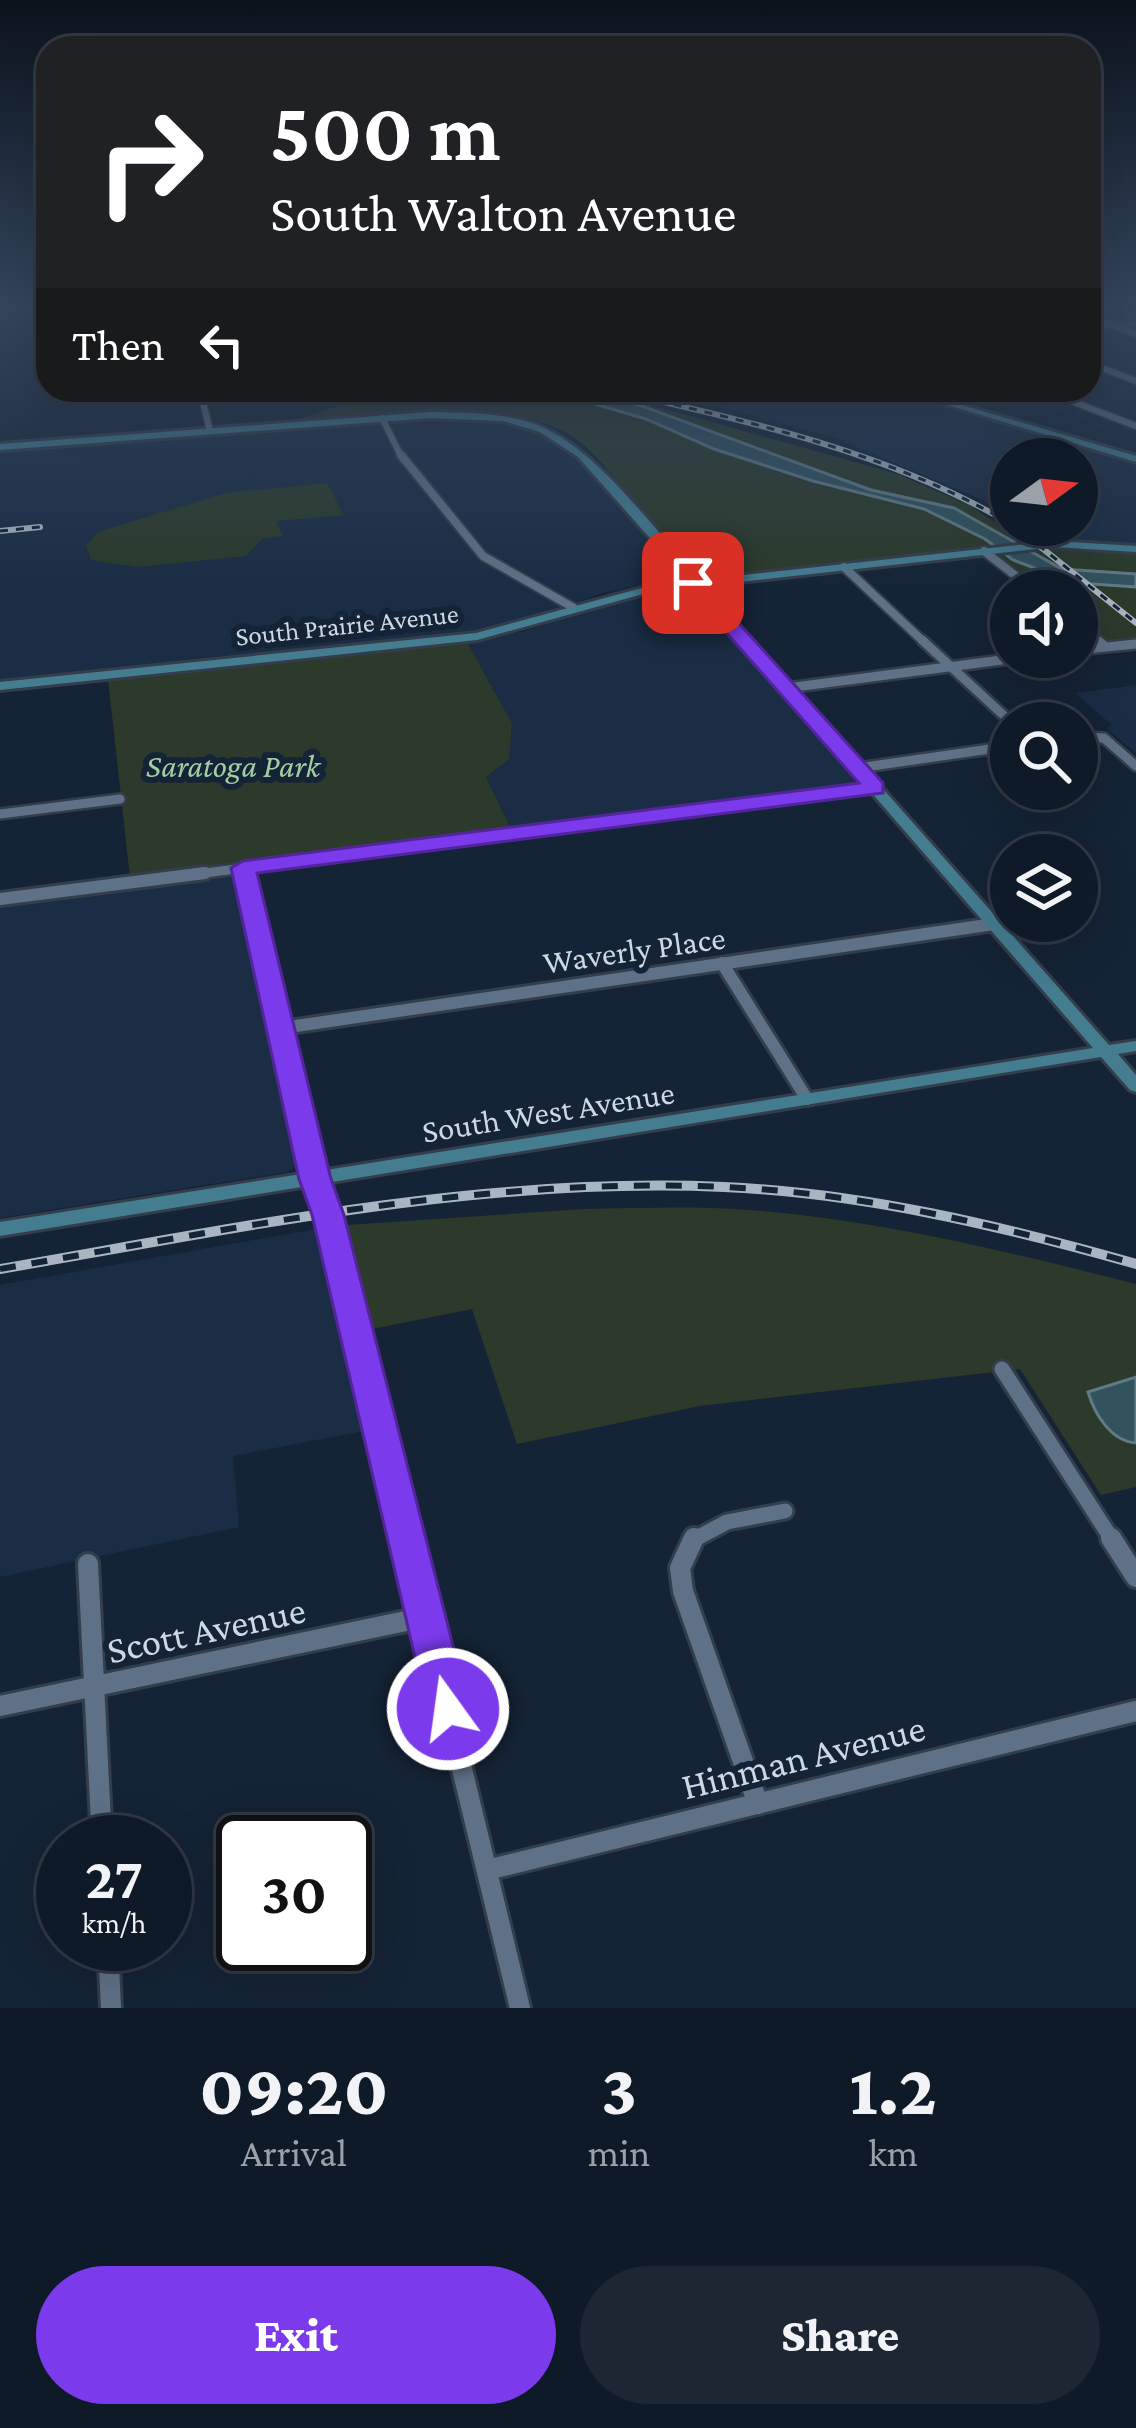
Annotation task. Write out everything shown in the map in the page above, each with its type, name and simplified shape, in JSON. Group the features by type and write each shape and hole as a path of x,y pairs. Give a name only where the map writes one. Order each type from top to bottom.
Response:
{"street":[{"path":"203,403 210,431"},
{"path":"945,403 1136,459"},
{"path":"1076,403 1136,426"},
{"path":"0,448 453,415 526,424 573,444 990,919"},
{"path":"382,418 406,463 483,556 574,608"},
{"name":"South Prairie Avenue","path":"0,686 478,636 623,593 693,583 1022,547 1076,543 1136,548"},
{"path":"990,550 1012,570"},
{"path":"844,567 990,702"},
{"path":"1098,641 1106,647"},
{"path":"1098,648 1136,644"},
{"path":"787,688 990,661"},
{"path":"1098,737 1136,766"},
{"path":"857,767 990,749"},
{"path":"0,899 875,788"},
{"path":"0,814 120,799"},
{"path":"243,868 520,2008"},
{"name":"Waverly Place","path":"282,1028 990,925"},
{"path":"1010,942 1136,1086"},
{"path":"722,963 807,1099"},
{"name":"South West Avenue","path":"0,1229 1136,1046"},
{"path":"1002,1369 1136,1577"},
{"path":"758,1804 683,1591 680,1560 690,1540 702,1530 785,1511"},
{"path":"88,1564 102,1815"},
{"name":"Scott Avenue","path":"0,1706 425,1617"},
{"name":"Hinman Avenue","path":"487,1870 1136,1711"},
{"path":"109,1971 111,2008"}],"shaded area":[{"path":"590,403 642,406 871,490 954,508 990,528 990,543 924,509 714,449 646,419"},
{"path":"707,403 935,403 1055,438 990,438 990,503 836,438"},
{"path":"413,418 509,423 544,432 567,446 675,579 606,592 527,620 481,630 0,681 0,450"},
{"path":"1098,451 1136,462 1136,545 1098,543"},
{"path":"994,546 1021,546 1062,569 1077,570 1039,570"},
{"path":"1098,571 1136,574 1136,587 1098,584"},
{"path":"685,590 726,629 859,782 511,829 486,777 512,723 467,642 524,631 625,597"},
{"path":"1136,685 1136,753 1106,728 1112,725 1098,713 1098,702 1085,702 1075,693"},
{"path":"238,877 301,1163 288,1172 0,1218 0,904"},
{"path":"321,1228 370,1430 233,1456 239,1527 0,1577 0,1285"},
{"path":"1136,1377 1136,1443 1105,1425 1088,1392"}],"green space":[{"path":"347,403 643,403 897,474 990,519 990,546 702,577 671,548 600,461 558,428 484,412 400,413 288,423"},
{"path":"327,483 344,515 276,521 283,536 262,539 246,556 137,567 91,560 86,546 98,532 225,493"},
{"path":"1064,547 1136,552 1136,640 1109,641 1098,633 1098,570 1017,570 999,556"},
{"name":"Saratoga Park","path":"467,642 512,723 509,759 486,777 511,829 130,878 108,679"},
{"path":"584,1209 729,1209 847,1221 993,1249 1136,1284 1136,1487 1101,1495 1020,1369 700,1406 517,1444 472,1309 372,1329 346,1225"}],"railway":[{"path":"664,403 867,458 990,513"},
{"path":"0,531 40,527"},
{"path":"1039,546 1136,623"},
{"path":"0,1269 360,1208 542,1189 633,1186 776,1190 881,1204 1136,1264"}],"route":[{"path":"448,1709 328,1215 315,1179 243,868 875,788 693,583"}]}
